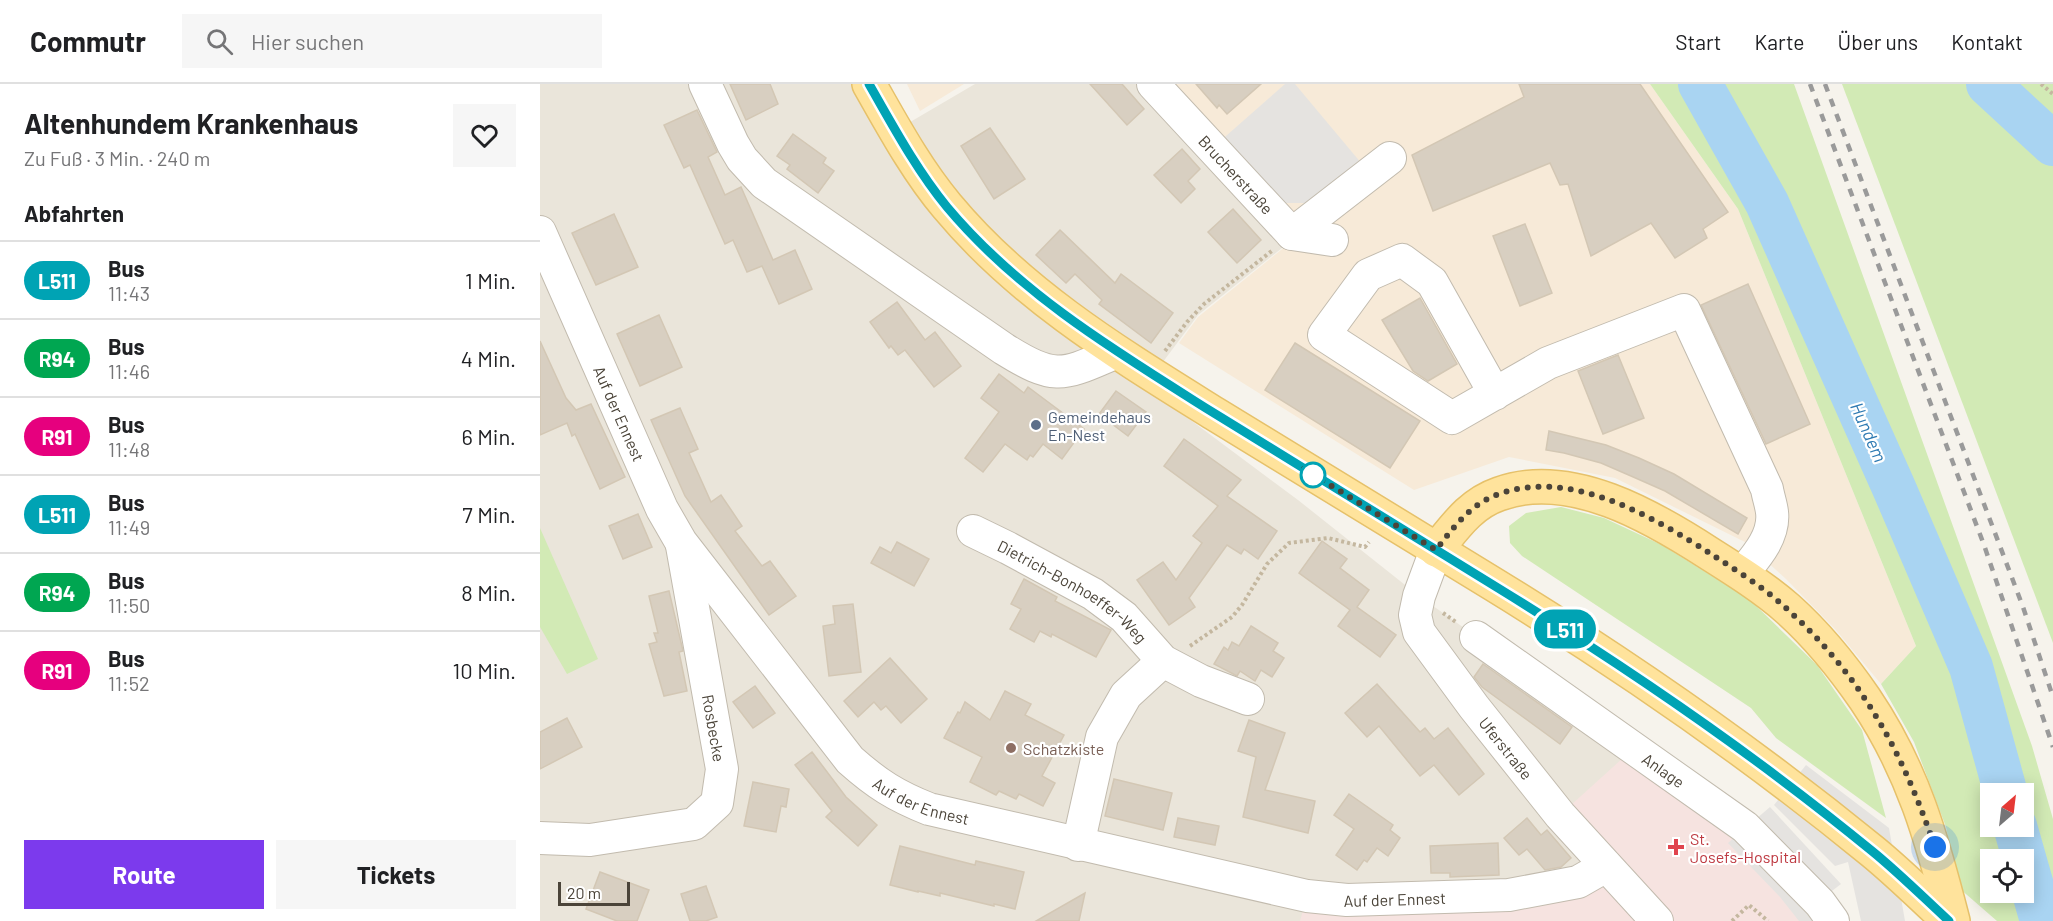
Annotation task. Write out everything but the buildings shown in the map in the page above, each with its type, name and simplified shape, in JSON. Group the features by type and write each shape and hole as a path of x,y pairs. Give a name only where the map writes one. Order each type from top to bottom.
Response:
{"main road":[{"path":"869,84 929,183 972,233 1019,280 1067,317 1149,373 1567,630 1658,690 1763,766 1874,853 1951,921"},
{"path":"1436,550 1464,514 1497,494 1513,489 1556,488 1604,498 1642,513 1742,574 1788,609 1814,636 1864,698 1888,737 1914,789 1935,847 1951,921"}],"street":[{"path":"705,84 733,144 742,159 764,183 1004,349 1029,364 1051,372 1068,371 1117,352"},
{"name":"Brucherstraße","path":"1153,84 1292,234"},
{"path":"1292,234 1390,158"},
{"name":"Auf der Ennest","path":"540,232 662,509 681,542 850,760 874,781 903,799 929,809 1078,845 1307,896 1347,900 1509,895 1578,882 1606,866"},
{"path":"1292,234 1332,240"},
{"path":"1495,394 1432,282 1402,260 1368,275 1324,335 1452,418 1495,394 1548,363 1684,310 1767,489 1772,513 1771,529 1762,549 1742,574"},
{"name":"Dietrich-Bonhoeffer-Weg","path":"973,531 1093,594 1124,617 1163,661 1201,681 1248,699"},
{"name":"Rosbecke","path":"540,838 590,840 694,824 717,803 722,769 681,542"},
{"name":"Uferstraße","path":"1436,550 1419,596 1415,615 1419,632 1474,707 1560,815 1657,921"},
{"name":"Anlage","path":"1476,637 1745,827 1820,903 1833,921"},
{"path":"1078,845 1102,737 1126,694 1163,661"}],"path":[{"path":"2042,84 2053,94"},
{"path":"1149,373 1187,322 1204,304 1292,234"},
{"path":"1163,661 1189,647 1232,617 1267,564 1289,543 1328,538 1365,547 1386,520"},
{"path":"1419,596 1476,637"},
{"path":"1732,921 1749,905 1768,921"}],"shaded area":[{"path":"540,84 862,84 888,135 975,84 1139,84 1287,244 1198,315 1145,386 1298,500 1419,596 1634,748 1833,921 540,921"},
{"path":"907,84 964,84 920,111"},
{"path":"1164,84 1650,84 1738,209 1916,646 1881,684 1835,629 1786,579 1745,542 1615,478 1509,457 1414,490 1179,343 1198,317 1302,233"},
{"path":"1285,84 1295,84 1367,170 1311,203 1274,203 1218,143"},
{"name":"St. Josefs-Hospital","path":"1634,748 1833,921 1300,921 1307,896 1509,895 1605,866 1560,815"},
{"path":"1806,765 1889,828 1905,921 1861,921 1848,862 1835,866 1774,805"},
{"path":"1770,807 1841,884 1828,894 1833,921 1799,921 1780,897 1728,843"}],"green space":[{"path":"1650,84 1794,84 2032,746 2053,819 2053,921 1997,921 1959,888 1946,827 1914,742 1881,684 1916,646 1738,209"},
{"path":"1842,84 2053,84 2053,643"},
{"path":"1561,507 1604,518 1662,545 1749,599 1817,665 1862,730 1886,818 1776,738 1751,708 1522,556 1510,543 1509,526 1526,513"},
{"path":"540,528 598,659 567,674 540,627"}],"waterway":[{"name":"Hundem","path":"1700,84 1767,203 1894,488 1971,667 2003,783"},
{"path":"1988,84 2053,144"},
{"name":"Hundem","path":"2018,837 2042,921"}],"railway":[{"path":"1810,84 1984,545 2053,747"},
{"path":"1825,84 2023,607 2053,697"}],"bus line":[{"name":"L511","path":"869,84 929,183 994,257 1019,280 1067,317 1149,373 1567,630 1658,690 1710,726 1874,853 1949,921"}],"place":[{"name":"Gemeindehaus En-Nest","path":"1036,425"},
{"name":"Schatzkiste","path":"1011,748"},
{"name":"St. Josefs-Hospital","path":"1676,847"}],"route":[{"path":"1313,475 1304,469 1436,550 1464,514 1473,507 1497,494 1513,489 1534,487 1566,489 1604,498 1642,513 1677,533 1742,574 1788,609 1839,664 1864,698 1895,750 1914,789 1935,847"}]}
